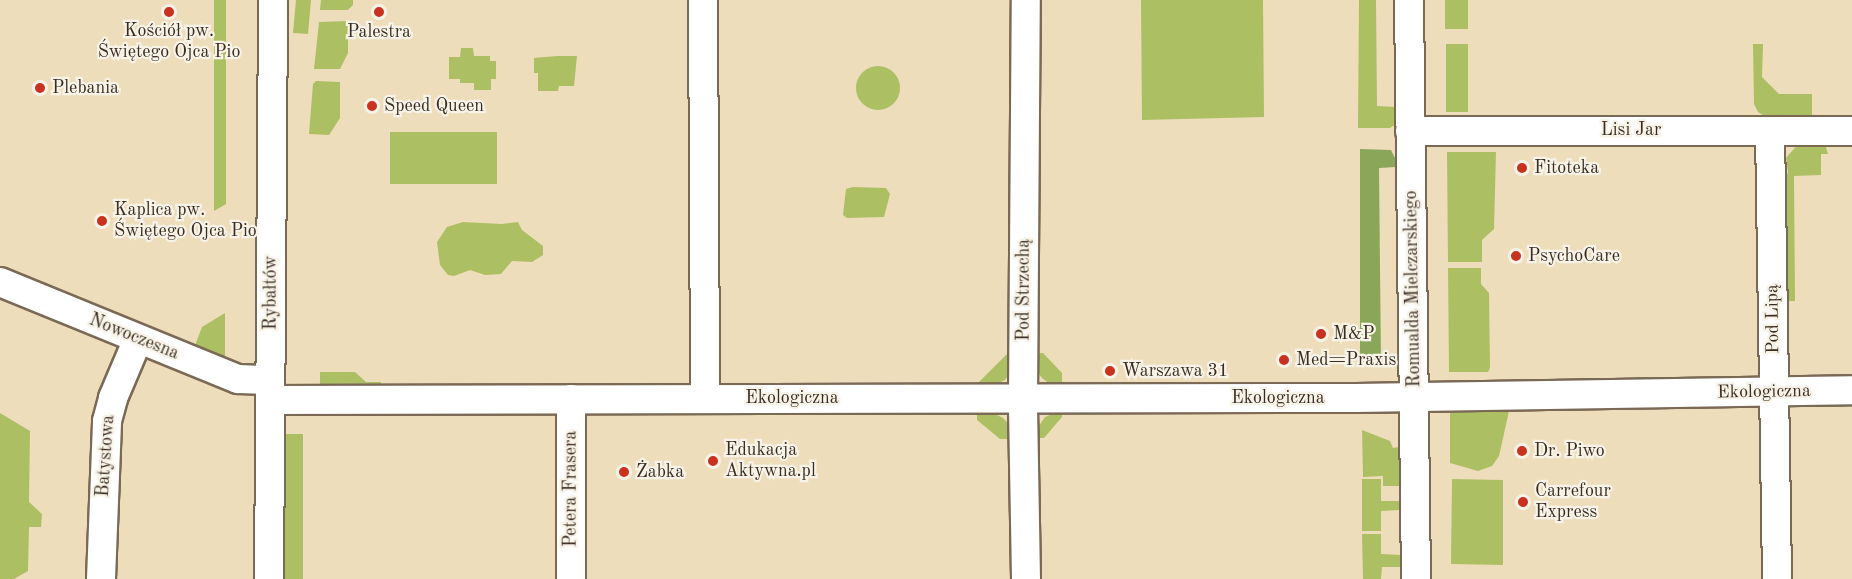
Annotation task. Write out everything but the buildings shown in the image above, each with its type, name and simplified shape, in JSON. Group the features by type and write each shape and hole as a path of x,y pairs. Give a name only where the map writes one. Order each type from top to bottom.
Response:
{"street":[{"path":"703,0 705,398"},
{"name":"Pod Strzechą","path":"1026,0 1023,399 1026,579"},
{"name":"Romualda Mielczarskiego","path":"1409,0 1416,579"},
{"name":"Rybałtów","path":"269,579 273,2"},
{"name":"Lisi Jar","path":"1410,131 1852,131"},
{"name":"Pod Lipą","path":"1770,131 1776,392 1777,579"},
{"name":"Nowoczesna","path":"0,282 270,390"},
{"name":"Batystowa","path":"101,579 107,421 113,398 138,339"},
{"name":"Ekologiczna","path":"270,390 571,399 1415,397 1852,390"},
{"name":"Petera Frasera","path":"571,399 571,579"}],"green space":[{"path":"214,0 226,0 226,204 214,211"},
{"path":"296,0 311,0 308,34 293,33"},
{"path":"321,0 353,0 353,5 348,10 320,10"},
{"path":"1141,0 1263,0 1264,117 1142,120"},
{"path":"1359,0 1376,0 1377,106 1396,107 1396,124 1390,128 1358,128"},
{"path":"1445,0 1468,0 1468,29 1445,29"},
{"path":"348,21 348,53 340,69 314,69 319,22"},
{"path":"1446,44 1468,44 1468,112 1446,112"},
{"path":"1753,44 1763,44 1762,77 1779,94 1812,94 1812,117 1766,117 1758,112 1754,104"},
{"path":"461,48 473,48 474,56 490,56 490,61 496,61 496,79 491,79 491,90 474,90 474,83 460,83 460,79 449,79 449,57 460,57"},
{"path":"577,56 574,86 559,86 558,91 538,91 538,73 534,73 534,58"},
{"path":"878,66 893,73 900,88 893,103 878,110 863,103 856,88 863,73"},
{"path":"316,81 340,82 340,118 329,135 309,134 313,84"},
{"path":"390,132 497,132 497,184 390,184"},
{"path":"1799,143 1825,144 1828,154 1821,154 1821,175 1794,176 1795,301 1787,301 1786,177 1788,172 1786,158"},
{"path":"1360,149 1391,150 1396,160 1396,167 1379,168 1381,364 1360,364"},
{"path":"1447,152 1496,152 1494,229 1482,240 1482,262 1448,262"},
{"path":"853,187 886,188 890,194 884,217 847,218 843,215 846,189"},
{"path":"463,222 502,224 518,222 522,230 543,246 543,255 532,262 512,261 501,274 485,275 470,270 454,276 448,275 440,265 437,242 447,227"},
{"path":"1448,268 1481,268 1481,284 1489,293 1490,368 1488,372 1449,372"},
{"path":"225,313 225,365 193,351 202,327"},
{"path":"1035,353 1043,353 1062,373 1062,388 1051,385 1042,378 1037,371"},
{"path":"1007,354 1014,354 1009,375 1005,380 994,385 974,387"},
{"path":"320,372 355,372 366,382 381,382 381,388 324,388 320,384"},
{"path":"1062,410 1062,417 1044,438 1035,438 1036,430 1045,417"},
{"path":"977,411 989,411 1003,418 1009,424 1011,439 1000,439 977,420"},
{"path":"1509,411 1499,456 1492,466 1478,471 1450,463 1450,413"},
{"path":"0,413 30,431 29,502 42,514 41,527 29,527 28,571 14,579 0,579"},
{"path":"1362,430 1390,441 1393,448 1399,447 1401,486 1383,486 1383,476 1363,477"},
{"path":"283,434 303,434 303,579 282,579"},
{"path":"1362,479 1381,479 1381,501 1399,501 1399,510 1381,511 1381,531 1362,531"},
{"path":"1452,479 1503,480 1503,565 1451,564"},
{"path":"1362,534 1381,534 1381,554 1401,555 1401,567 1382,567 1381,579 1363,579"}],"place":[{"name":"Kościół pw. Świętego Ojca Pio","path":"169,12"},
{"name":"Palestra","path":"379,12"},
{"name":"Plebania","path":"40,88"},
{"name":"Speed Queen","path":"372,106"},
{"name":"Fitoteka","path":"1522,168"},
{"name":"Kaplica pw. Świętego Ojca Pio","path":"102,221"},
{"name":"PsychoCare","path":"1516,256"},
{"name":"M&P","path":"1321,334"},
{"name":"Med=Praxis","path":"1284,360"},
{"name":"Warszawa 31","path":"1110,371"},
{"name":"Dr. Piwo","path":"1522,451"},
{"name":"Edukacja Aktywna.pl","path":"713,461"},
{"name":"Żabka","path":"624,472"},
{"name":"Carrefour Express","path":"1523,502"}]}
